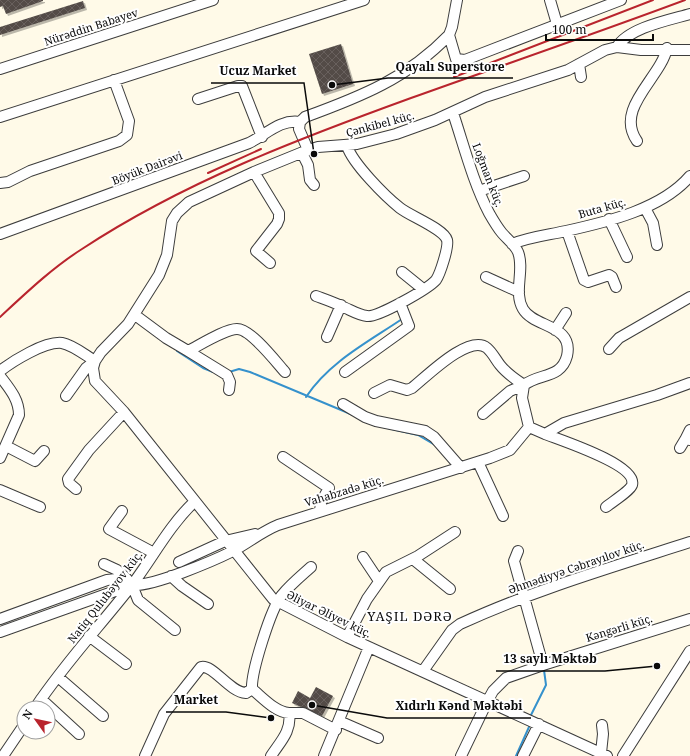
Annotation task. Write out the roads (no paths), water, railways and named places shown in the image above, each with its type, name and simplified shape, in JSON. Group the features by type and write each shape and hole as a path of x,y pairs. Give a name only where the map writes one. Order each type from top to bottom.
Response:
{"street":[{"name":"Nürəddin Babayev","path":"0,69 213,0"},
{"path":"0,117 364,0"},
{"path":"314,185 310,180 305,151 299,129 300,122 305,117 364,94 396,78 449,35 457,0"},
{"path":"550,0 557,24"},
{"path":"449,35 456,59 465,60 620,0"},
{"path":"617,48 620,42 629,34 690,14"},
{"name":"Çənkibel küç.","path":"66,396 86,368 95,361 134,315 162,267 167,255 172,222 177,213 189,202 254,172 305,151 328,146 347,146 396,134 453,113 485,97 526,85 579,64 594,55 617,48 641,50 667,48 690,50"},
{"path":"637,140 630,128 636,102 641,92 663,62 667,48"},
{"path":"579,64 581,77"},
{"path":"0,183 8,182 30,171 119,141 127,135 129,121 114,80"},
{"path":"198,99 242,86 262,137"},
{"name":"Loğman küç.","path":"453,113 479,191 497,227 518,252 520,302 526,314 556,330 564,337 566,343 567,356 560,370 554,374 530,380 524,385 510,391 483,414"},
{"name":"Böyük Dairəvi","path":"0,234 249,143 262,137 282,123 293,121 300,122"},
{"path":"316,296 367,316 373,316 423,290 435,280 440,273 447,244 447,239 439,231 410,215 390,199 354,160 347,146"},
{"path":"254,172 279,213 277,224 256,251 270,263"},
{"path":"479,191 524,176"},
{"name":"Buta küç.","path":"512,244 567,231 645,208 659,202 690,176"},
{"path":"645,208 653,223 657,245"},
{"path":"609,219 627,257"},
{"path":"567,231 584,280 588,282 609,275 616,287"},
{"path":"402,272 423,290"},
{"path":"486,277 519,292"},
{"path":"609,349 619,338 690,297"},
{"path":"345,372 409,326 400,303"},
{"path":"327,337 341,305"},
{"path":"556,330 566,313"},
{"path":"134,315 166,338 227,375 230,382 229,390"},
{"path":"188,351 230,331 242,330 257,341 285,372"},
{"path":"0,371 28,354 60,343 72,347 95,361"},
{"path":"374,393 390,385 407,390 412,388 448,358 476,345 483,345 488,348 504,370 524,385 522,398 529,426 545,434 608,459 631,478 633,483 631,488 606,507"},
{"name":"Əliyar Əliyev küç.","path":"95,361 92,368 95,381 124,412 233,551 268,594 277,602 369,647 604,755"},
{"path":"0,376 17,400 19,407 19,415 0,458"},
{"path":"545,434 564,423 657,396 690,383"},
{"path":"343,404 365,417 376,421 425,432 434,437 461,468"},
{"path":"76,489 68,479 89,450 124,412"},
{"name":"Vahabzadə küç.","path":"0,632 129,581 148,584 171,576 233,551 260,533 278,525 461,468 510,450 529,426"},
{"path":"680,448 689,436"},
{"path":"6,446 35,460 44,451"},
{"path":"283,457 329,488 321,502 320,511"},
{"path":"478,462 503,516"},
{"path":"0,490 40,507"},
{"name":"Natiq Qulubəyov küç.","path":"41,700 129,581 154,553 176,521 194,502"},
{"path":"122,511 109,529 154,553"},
{"path":"348,637 367,599 379,581 393,567 413,559 455,532"},
{"path":"180,562 225,541 260,533"},
{"name":"Əhmədiyyə Cəbrayılov küç.","path":"423,671 452,630 460,624 522,597 564,582 690,542"},
{"path":"518,551 514,561 522,597 543,664"},
{"path":"363,557 374,576 379,581"},
{"path":"413,559 450,589"},
{"path":"104,564 112,566 129,581 138,600 175,630"},
{"path":"145,756 164,714 196,670 201,667 208,668 237,691 246,693 252,689 254,672 277,602 286,590 311,567"},
{"path":"171,576 182,586 208,604"},
{"path":"0,619 107,580 129,581"},
{"name":"Kəngərli küç.","path":"461,756 493,691 506,678 543,664 690,619"},
{"path":"89,636 126,664"},
{"path":"324,756 369,647"},
{"path":"623,756 690,651"},
{"path":"58,677 103,716"},
{"path":"252,689 284,713 303,713 337,726 378,738"},
{"path":"271,756 288,731 290,722 289,713"},
{"path":"56,717 79,734"},
{"path":"523,756 539,724"},
{"path":"602,725 604,755"},
{"path":"3,756 16,737"}],"waterway":[{"path":"306,397 326,373 338,363 402,319"},
{"path":"177,351 203,368 213,372"},
{"path":"229,372 239,369 250,372 353,415"},
{"path":"383,427 418,435 435,445"},
{"path":"531,715 546,685 544,670"},
{"path":"516,756 529,727"}],"railway":[{"path":"454,77 653,0"},
{"path":"0,317 60,264 82,249 161,203 242,164 326,129 685,0"},
{"path":"208,173 261,149"}],"place":[{"name":"Qayalı Superstore","path":"332,85"},
{"name":"Ucuz Market","path":"314,154"},
{"name":"13 saylı Məktəb","path":"657,666"},
{"name":"Xıdırlı Kənd Məktəbi","path":"312,705"},
{"name":"Market","path":"271,718"}],"district":[{"name":"YAŞIL DƏRƏ","path":"410,616"}]}
